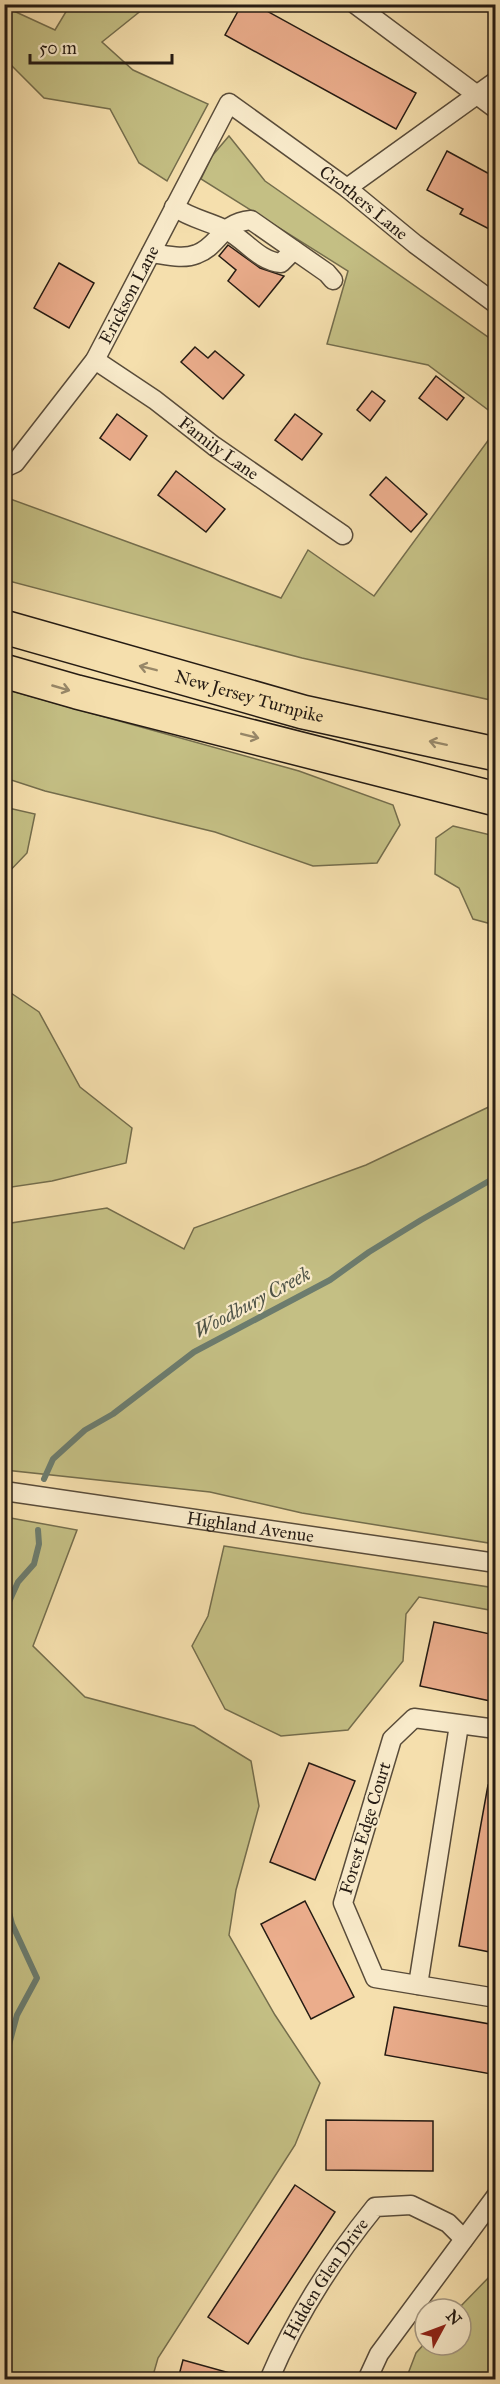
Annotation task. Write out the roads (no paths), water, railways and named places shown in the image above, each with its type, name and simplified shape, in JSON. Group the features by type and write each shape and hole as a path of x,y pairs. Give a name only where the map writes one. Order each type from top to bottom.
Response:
{"highway":[{"name":"New Jersey Turnpike","path":"4,627 303,712 495,754"},
{"path":"4,671 77,693 495,799"}],"street":[{"path":"355,4 495,109"},
{"path":"348,188 495,81"},
{"name":"Crothers Lane","path":"229,103 348,188 415,244 495,304"},
{"name":"Erickson Lane","path":"4,468 15,464 95,360 229,103"},
{"path":"174,207 195,219 226,230 270,262 281,263 294,250 327,273 333,280"},
{"path":"151,253 181,257 199,254 226,230"},
{"name":"Family Lane","path":"95,360 155,400 213,446 343,534"},
{"name":"Highland Avenue","path":"4,1491 495,1563"},
{"name":"Forest Edge Court","path":"495,1729 414,1718 392,1739 343,1903 375,1978 495,1998"},
{"path":"418,1985 459,1725"},
{"path":"367,2379 379,2354 495,2196"},
{"name":"Hidden Glen Drive","path":"269,2379 283,2345 348,2241 375,2207 411,2205 448,2223 464,2239"}],"waterway":[{"name":"Woodbury Creek","path":"44,1479 53,1459 85,1430 113,1414 194,1352 330,1280 369,1252 496,1177"},
{"name":"Woodbury Creek","path":"4,1617 18,1582 34,1564 39,1544 38,1530"},
{"name":"Woodbury Creek","path":"4,1893 12,1924 37,1978 17,2015 4,2063"}]}
